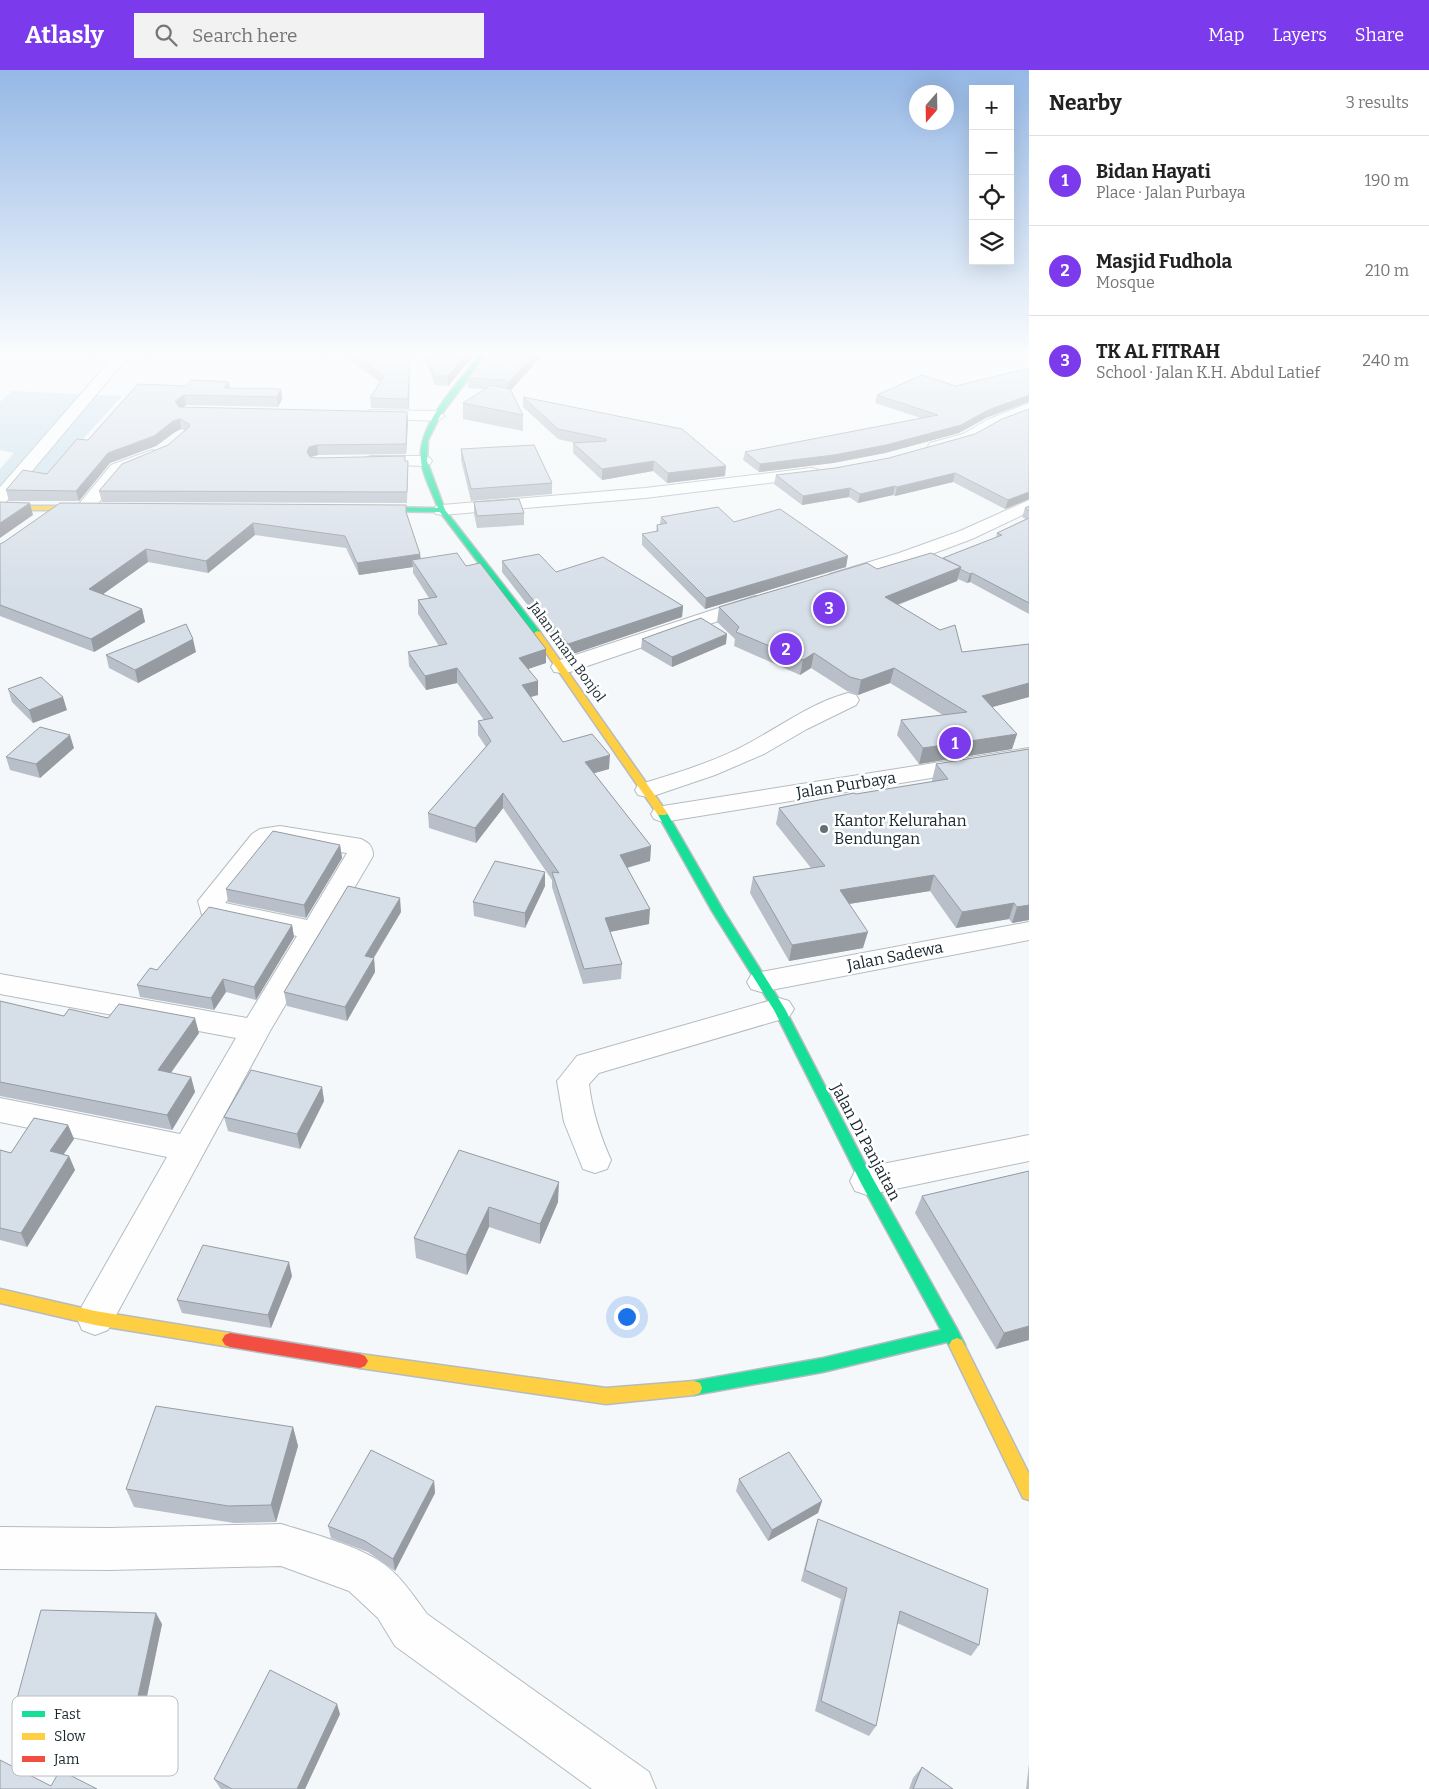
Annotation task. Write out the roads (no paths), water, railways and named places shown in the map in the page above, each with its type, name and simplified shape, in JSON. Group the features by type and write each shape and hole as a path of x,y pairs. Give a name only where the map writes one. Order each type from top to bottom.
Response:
{"street":[{"path":"0,498 55,434"},
{"path":"356,461 424,461 425,440 428,434"},
{"path":"918,451 973,434"},
{"path":"85,508 117,469 164,451"},
{"name":"Jalan Imam Bonjol","path":"424,461 442,510 562,668 663,814"},
{"path":"355,509 442,510 645,493 824,471"},
{"path":"819,583 906,557 966,535 1029,505"},
{"path":"0,508 103,508"},
{"path":"36,524 58,508"},
{"path":"562,668 642,642 727,610 775,596"},
{"path":"647,790 707,770 756,749 799,724 848,700"},
{"name":"Jalan Purbaya","path":"663,814 1029,756"},
{"name":"Jalan Di Panjaitan","path":"663,814 761,982 779,1009 867,1181 952,1334 1029,1492"},
{"path":"95,1318 254,1030 312,930 360,856 360,849 352,845 280,834 269,835 260,840 211,901 212,909 223,913 312,930"},
{"name":"Jalan Sadewa","path":"761,982 1029,930"},
{"path":"0,984 254,1030"},
{"path":"595,1160 585,1140 574,1107 573,1081 588,1064 779,1009"},
{"path":"0,1110 190,1149"},
{"path":"867,1181 1029,1148"},
{"path":"0,1296 95,1318 320,1355 606,1396 682,1390 823,1365 952,1334"},
{"path":"0,1548 109,1549 281,1545 333,1562 364,1576 392,1603 411,1630 632,1789"}],"place":[{"name":"TK AL FITRAH","path":"829,608"},
{"name":"Masjid Fudhola","path":"786,649"},
{"name":"Bidan Hayati","path":"955,743"},
{"name":"Kantor Kelurahan Bendungan","path":"824,829"}]}
